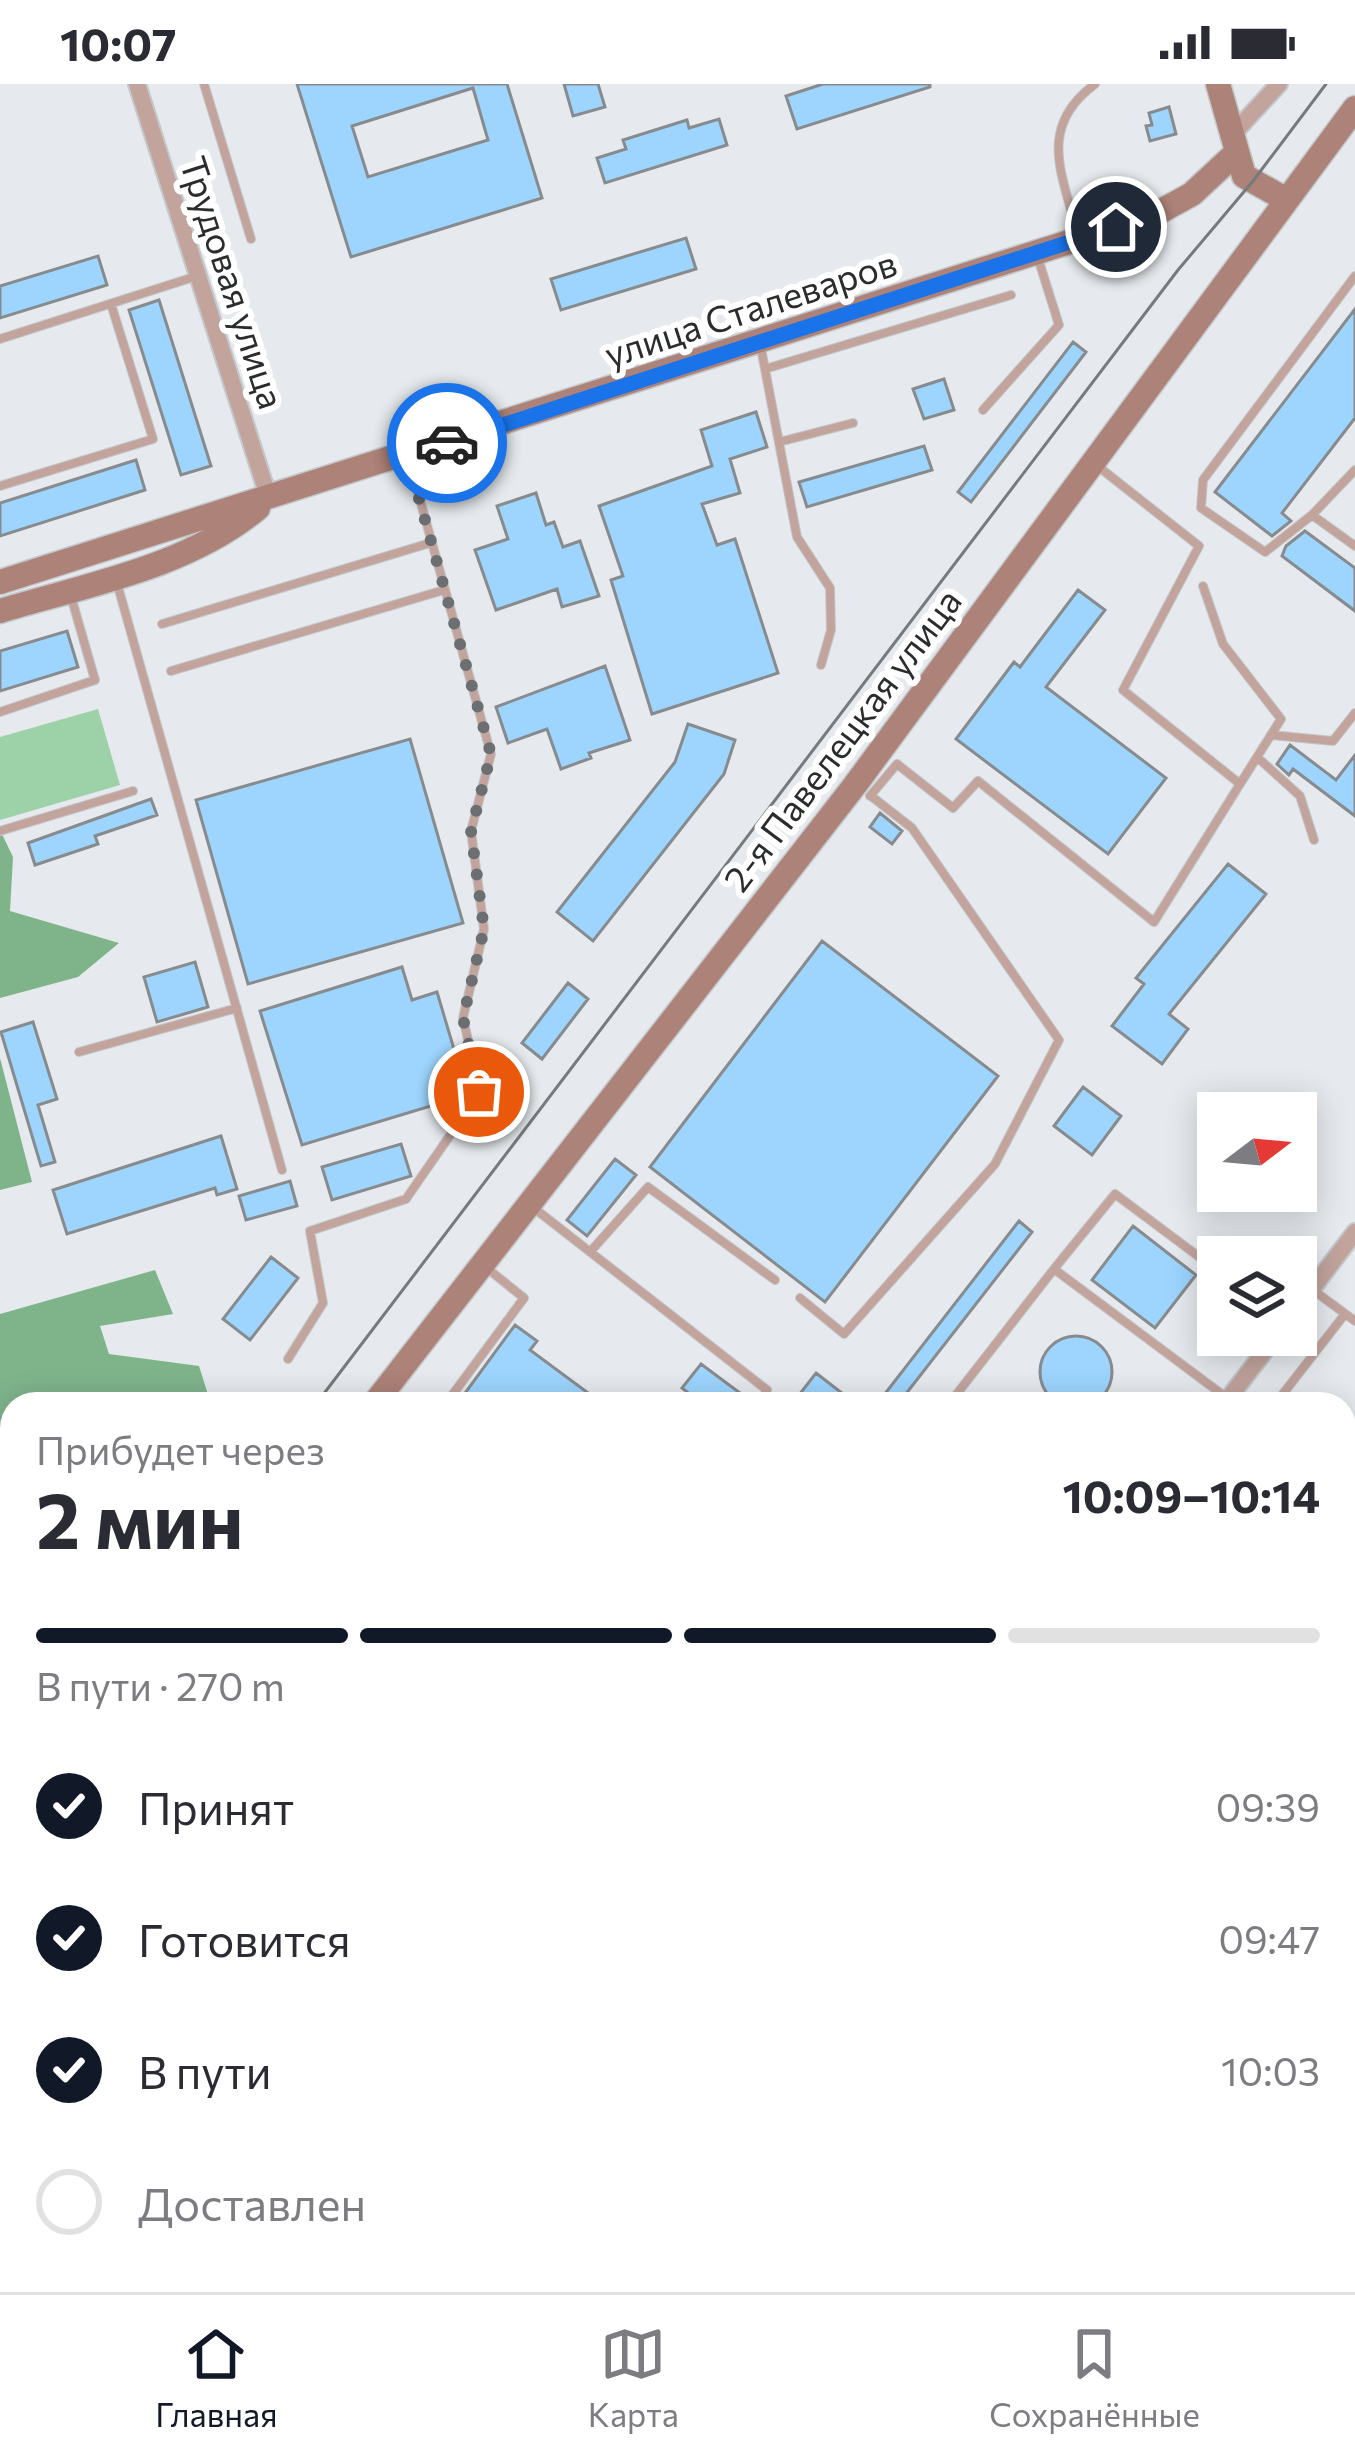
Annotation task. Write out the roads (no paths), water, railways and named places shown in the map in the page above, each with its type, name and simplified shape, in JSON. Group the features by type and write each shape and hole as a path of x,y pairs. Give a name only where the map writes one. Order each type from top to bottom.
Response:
{"street":[{"name":"Трудовая улица","path":"137,84 269,499"},
{"path":"1218,84 1244,176 1285,199"},
{"path":"1234,144 1279,84"},
{"name":"2-я Павелецкая улица","path":"383,1392 863,790 1092,462 1355,109"},
{"name":"улица Сталеваров","path":"0,582 1154,215 1192,194 1234,144"},
{"name":"улица Сталеваров","path":"0,611 196,548 236,527 269,499"},
{"path":"1317,1282 1355,1232"},
{"path":"1234,1392 1261,1356"}],"lane":[{"path":"204,84 251,239"},
{"path":"1079,239 1056,148 1065,113 1095,84"},
{"path":"983,410 1059,326 1036,253"},
{"path":"0,339 198,276"},
{"path":"1355,276 1203,479 1201,508 1265,552 1355,470"},
{"path":"765,369 1011,295"},
{"path":"0,486 153,439 111,304"},
{"path":"760,342 797,537 830,588 831,630 821,665"},
{"path":"779,442 853,423"},
{"path":"288,1359 323,1304 310,1231 406,1199 479,1092 463,1018 484,929 471,831 491,754 407,456"},
{"path":"1092,462 1198,546 1123,690 1240,784"},
{"path":"1312,514 1355,546"},
{"path":"162,624 430,543"},
{"path":"115,576 282,1170"},
{"path":"800,1298 844,1334 995,1164 1059,1040 912,828 863,790 897,764 953,808 977,781 1154,922 1282,719 1223,644 1203,586"},
{"path":"0,712 95,680 69,590"},
{"path":"171,671 444,590"},
{"path":"1271,735 1333,741 1355,713"},
{"path":"1257,757 1300,796 1314,840"},
{"path":"0,831 133,791"},
{"path":"79,1052 237,1008"},
{"path":"590,1252 649,1187 775,1280"},
{"path":"958,1392 1115,1194 1197,1255"},
{"path":"529,1204 766,1392"},
{"path":"454,1392 524,1298 482,1265"},
{"path":"1054,1269 1215,1392"},
{"path":"1317,1293 1355,1321"},
{"path":"1284,1392 1346,1313"}],"tram line":[{"path":"325,1392 1178,270 1326,84"}]}
